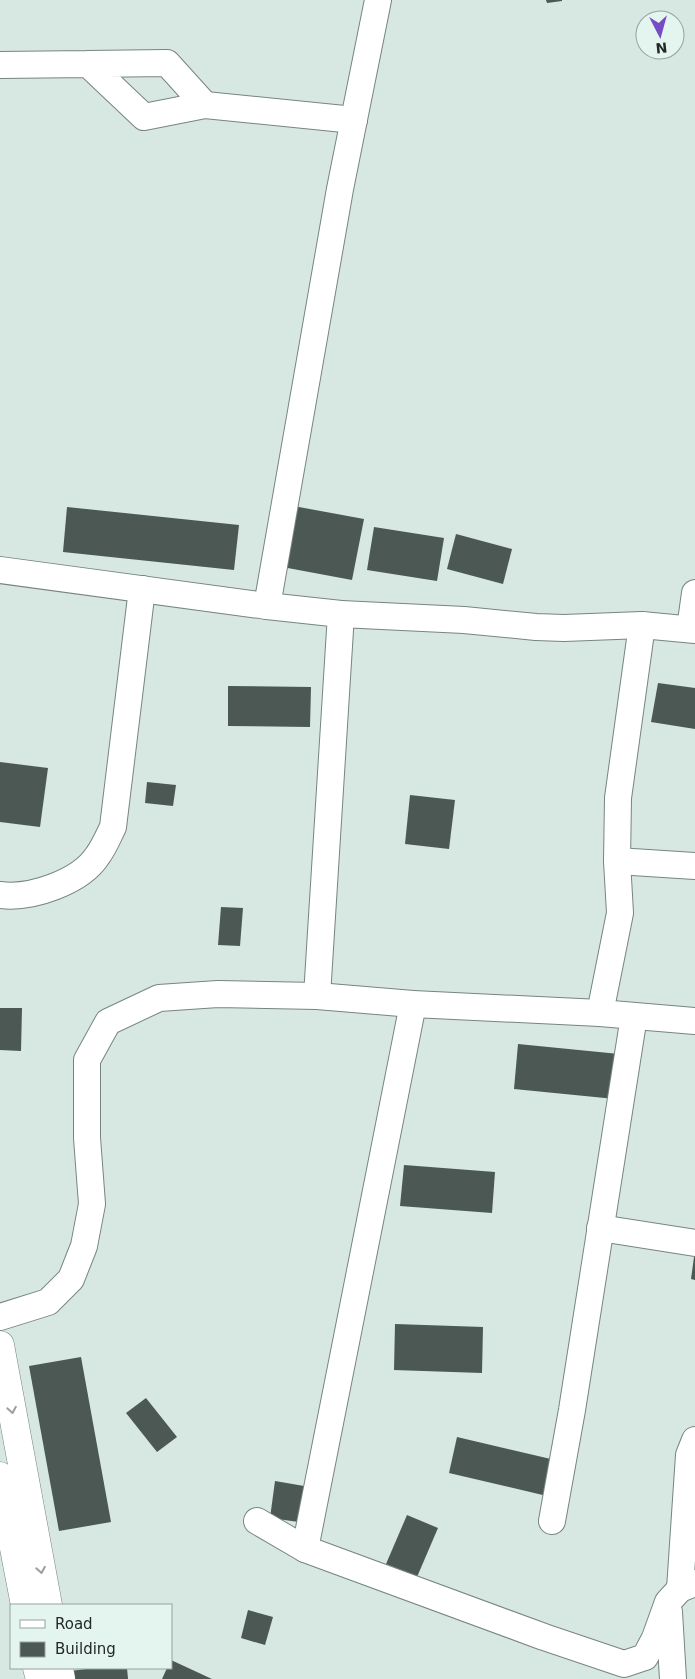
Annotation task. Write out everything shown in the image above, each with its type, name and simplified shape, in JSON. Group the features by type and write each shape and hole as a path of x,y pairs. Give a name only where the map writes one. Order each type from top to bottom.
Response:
{"highway":[{"path":"0,1345 48,1604"},
{"path":"0,1476 25,1604"}],"street":[{"path":"267,606 354,120 378,0"},
{"path":"0,65 167,63 205,105"},
{"path":"76,65 144,117 205,105 354,120"},
{"path":"0,570 267,606 341,614 464,620 564,628 642,625 692,630 695,593"},
{"path":"0,895 8,896 46,890 73,878 98,857 113,828 142,589"},
{"path":"317,996 341,614"},
{"path":"600,1013 620,913 617,861 618,798 642,625"},
{"path":"617,861 695,866"},
{"path":"0,1317 48,1302 71,1279 84,1246 92,1204 87,1138 87,1060 108,1022 159,998 218,994 317,996 412,1004 600,1013 695,1021"},
{"path":"305,1549 412,1004"},
{"path":"552,1521 572,1410 634,1016"},
{"path":"600,1228 695,1244"},
{"path":"673,1679 681,1591 689,1455 695,1440"},
{"path":"257,1521 305,1549 544,1637 624,1664 645,1658 681,1591"}],"building":[{"path":"546,0 562,0 562,1 547,3"},
{"path":"288,505 364,519 352,580 277,566"},
{"path":"67,507 239,525 234,570 63,552"},
{"path":"374,527 444,538 437,581 367,570"},
{"path":"456,534 512,549 503,584 447,569"},
{"path":"658,683 695,688 695,729 651,722"},
{"path":"228,686 311,687 310,727 228,726"},
{"path":"0,762 48,768 40,827 0,822"},
{"path":"147,782 176,785 173,806 145,803"},
{"path":"410,795 455,800 449,849 405,844"},
{"path":"221,907 243,908 240,946 218,945"},
{"path":"0,1008 22,1008 21,1051 0,1050"},
{"path":"518,1044 619,1054 615,1099 514,1089"},
{"path":"404,1165 495,1172 492,1213 400,1206"},
{"path":"695,1257 695,1280 691,1279"},
{"path":"395,1324 483,1327 482,1373 394,1370"},
{"path":"81,1357 111,1522 59,1531 29,1366"},
{"path":"146,1398 177,1437 157,1452 126,1413"},
{"path":"457,1437 555,1460 547,1496 449,1473"},
{"path":"275,1481 304,1486 299,1522 270,1518"},
{"path":"407,1515 438,1528 417,1577 386,1564"},
{"path":"248,1610 273,1617 265,1645 241,1638"},
{"path":"172,1660 212,1679 162,1679 167,1669 172,1669"},
{"path":"127,1669 128,1679 71,1679 70,1671"}]}
